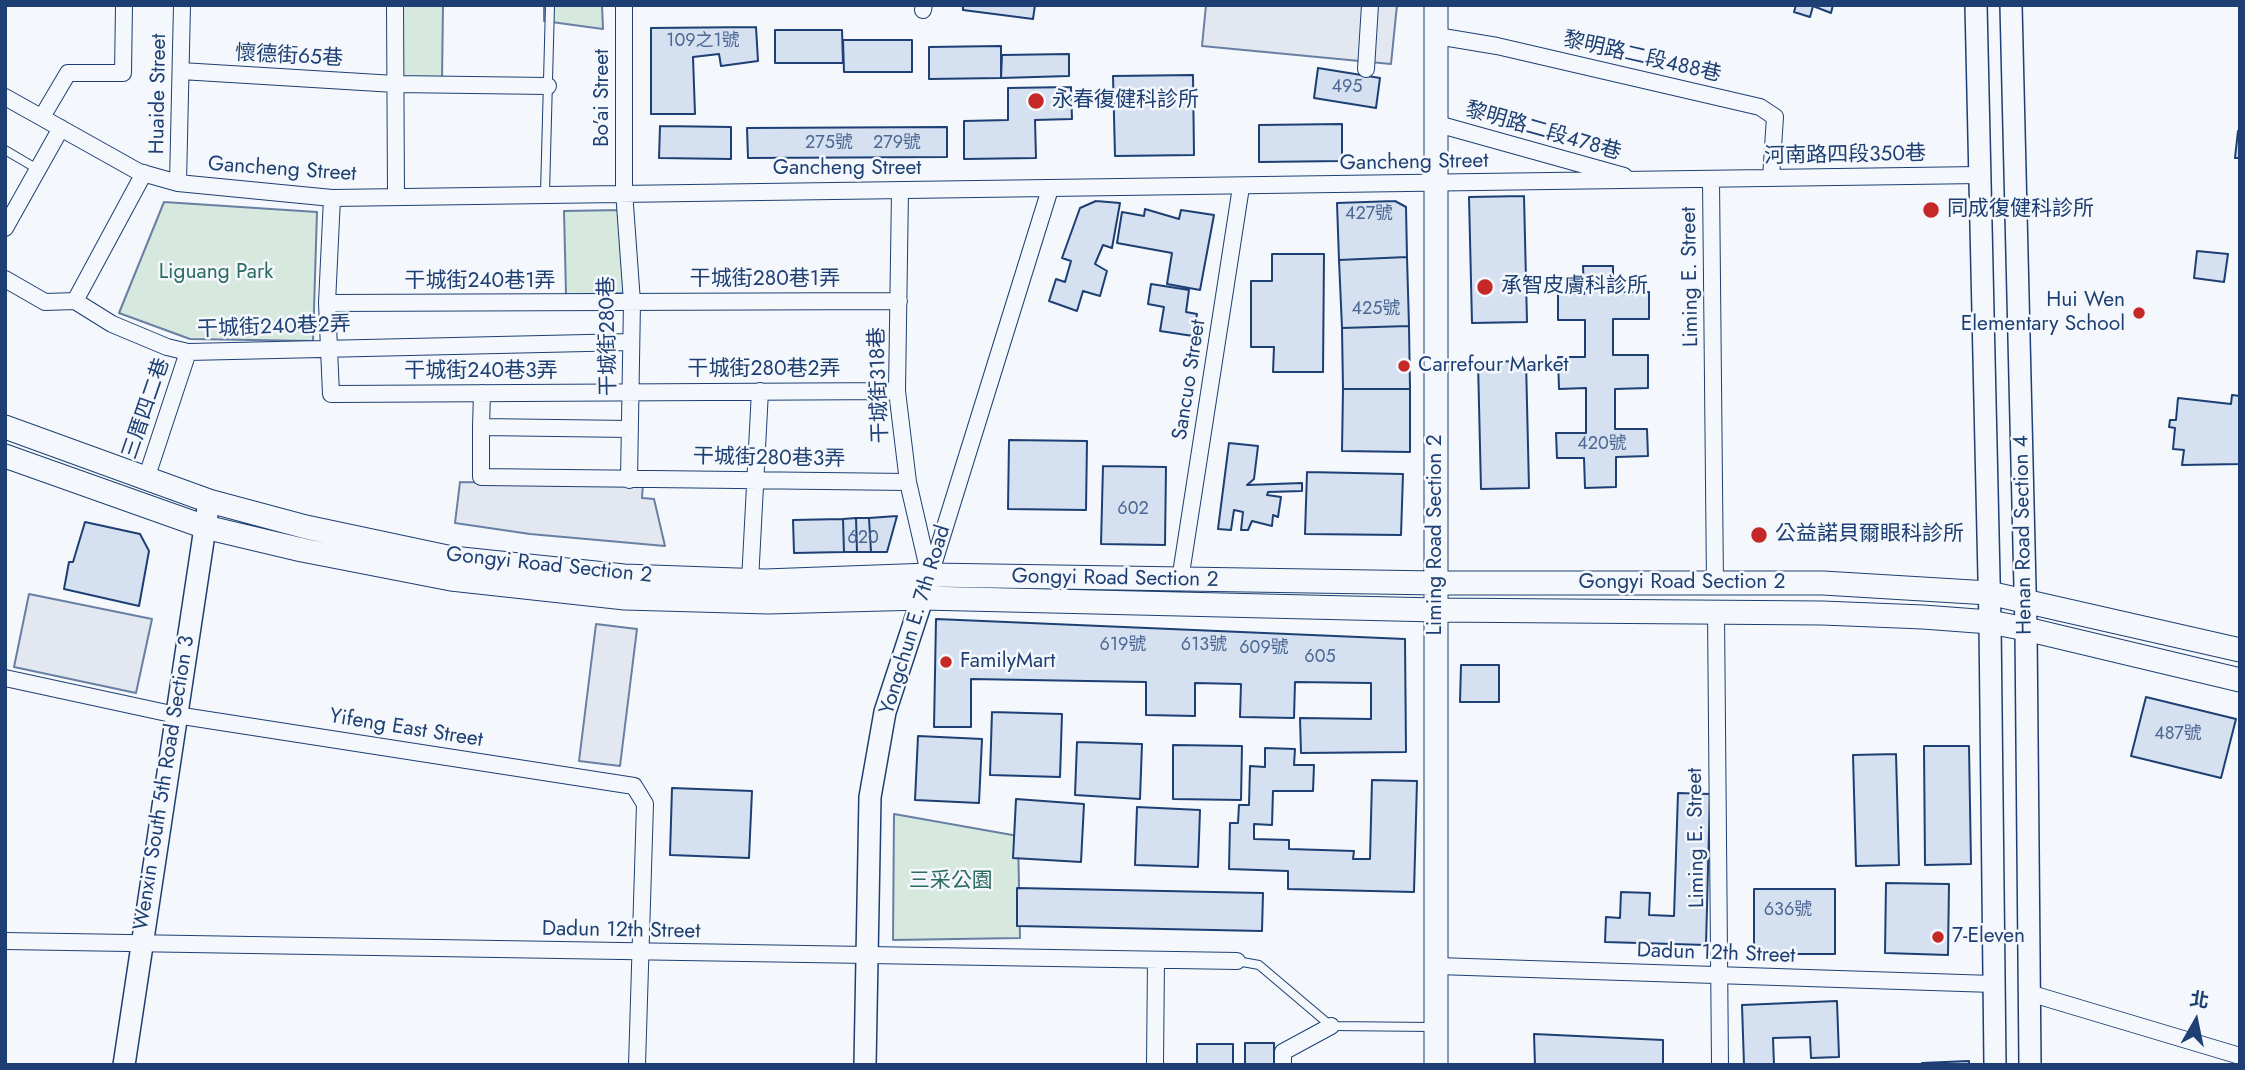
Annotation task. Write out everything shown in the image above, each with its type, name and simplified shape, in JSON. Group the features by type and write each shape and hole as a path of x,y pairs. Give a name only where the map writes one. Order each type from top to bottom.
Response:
{"main road":[{"name":"Liming Road Section 2","path":"1436,5 1436,1065"},
{"name":"Gongyi Road Section 2","path":"5,427 209,501 306,527 452,558 624,576 750,581 930,575 1437,583 1823,583 1989,593 2025,599 2240,650"},
{"name":"Gongyi Road Section 2","path":"5,456 205,527 451,579 625,598 768,602 923,598 1437,610 1822,613 1990,622 2240,680"}],"street":[{"path":"42,117 68,73 122,73 124,5"},
{"name":"Huaide Street","path":"178,183 182,5"},
{"path":"395,5 396,196"},
{"name":"Bo’ai Street","path":"624,5 624,191"},
{"path":"1366,69 1370,5"},
{"name":"Henan Road Section 4","path":"1976,5 1990,622 1995,1065"},
{"name":"Henan Road Section 4","path":"2011,5 2026,629 2030,1065"},
{"name":"黎明路二段488巷","path":"1437,36 1497,46 1760,107 1775,117 1771,178"},
{"name":"懷德街65巷","path":"180,71 395,84 548,86"},
{"name":"Gancheng Street","path":"5,97 144,173 178,183 332,198 624,191 1050,189 1711,180"},
{"name":"黎明路二段478巷","path":"1434,123 1641,181"},
{"path":"5,228 61,128"},
{"path":"5,279 45,302 75,301 144,173"},
{"name":"河南路四段350巷","path":"1711,180 1980,174"},
{"name":"Liming E. Street","path":"1711,180 1715,584"},
{"name":"Sancuo Street","path":"1180,580 1241,187"},
{"name":"Yongchun E. 7th Road","path":"865,1065 870,797 886,712 1050,189"},
{"name":"干城街318巷","path":"900,190 897,391 908,482 930,575"},
{"name":"干城街280巷","path":"624,191 632,302 629,480"},
{"path":"328,347 327,303 332,198"},
{"name":"干城街240巷2弄","path":"75,301 112,324 188,352 631,342"},
{"name":"干城街280巷1弄","path":"632,302 899,301"},
{"name":"干城街240巷1弄","path":"327,303 632,302"},
{"name":"干城街240巷3弄","path":"328,347 331,394 631,392"},
{"name":"三厝四二巷","path":"146,479 188,352"},
{"path":"750,581 760,391"},
{"name":"干城街280巷2弄","path":"631,392 897,391"},
{"path":"482,393 481,427 630,429"},
{"name":"干城街280巷3弄","path":"481,427 481,477 908,482"},
{"name":"Wenxin South 5th Road Section 3","path":"124,1065 140,943 209,501"},
{"name":"Liming E. Street","path":"1716,612 1720,1065"},
{"name":"Yifeng East Street","path":"5,678 176,715 634,786 645,804 637,1065"},
{"name":"Dadun 12th Street","path":"5,941 1237,961"},
{"path":"1155,1065 1156,960"},
{"name":"Dadun 12th Street","path":"1437,966 1993,984"},
{"path":"2029,993 2240,1056"},
{"path":"1283,1065 1283,1052 1331,1026"}],"lane":[{"path":"545,193 550,5"},
{"path":"5,150 39,170"},
{"path":"1237,961 1259,965 1331,1026 1435,1027"}],"green space":[{"path":"399,5 443,5 442,80 399,79"},
{"path":"544,5 602,5 603,29 544,21"},
{"name":"Liguang Park","path":"164,202 317,212 313,341 190,339 119,313"},
{"path":"621,210 626,293 566,295 564,211"},
{"name":"三采公園","path":"894,814 1018,836 1020,938 893,940"}],"shaded area":[{"path":"1206,5 1397,5 1391,64 1202,46"},
{"path":"460,482 643,483 642,498 654,499 665,546 530,534 455,523"},
{"path":"29,594 152,619 136,693 14,667"},
{"path":"596,624 637,629 620,766 579,761"}],"building":[{"path":"963,5 1035,5 1033,19 963,10"},
{"path":"1796,5 1833,5 1831,13 1813,6 1810,17 1794,12"},
{"path":"756,27 758,61 721,66 719,54 693,57 695,114 651,114 651,28"},
{"path":"775,30 842,30 843,63 775,63"},
{"path":"843,40 912,40 912,72 844,72"},
{"path":"1001,46 1001,78 929,79 929,47"},
{"path":"1069,54 1069,76 1001,78 1002,55"},
{"path":"1318,68 1380,78 1376,108 1314,98"},
{"path":"1193,75 1194,155 1115,156 1113,76"},
{"path":"1071,87 1072,119 1035,120 1036,158 964,159 964,121 1008,120 1008,88"},
{"path":"1342,124 1342,161 1259,162 1259,125"},
{"path":"660,126 731,127 731,159 659,158"},
{"path":"947,127 947,157 748,158 747,128"},
{"path":"2238,131 2240,158 2235,158"},
{"path":"1524,196 1527,322 1472,323 1469,197"},
{"path":"1096,201 1120,203 1112,248 1103,245 1095,264 1107,271 1100,296 1083,291 1077,311 1049,301 1056,279 1065,282 1071,261 1062,258 1080,208"},
{"path":"1395,201 1406,207 1407,257 1339,260 1337,203"},
{"path":"1145,209 1179,219 1181,210 1214,215 1200,290 1167,284 1172,253 1117,243 1122,212 1144,216"},
{"path":"2197,251 2228,254 2224,282 2194,278"},
{"path":"1272,254 1324,254 1323,372 1273,372 1274,347 1251,347 1251,281 1272,281"},
{"path":"1407,257 1409,326 1342,328 1339,260"},
{"path":"1583,266 1613,266 1613,292 1649,292 1649,319 1613,319 1613,355 1648,355 1648,388 1615,389 1615,429 1647,429 1648,456 1616,457 1616,487 1585,488 1584,458 1557,458 1556,433 1586,433 1586,388 1559,389 1558,357 1585,357 1585,320 1558,320 1558,294 1584,294"},
{"path":"1151,284 1189,290 1186,312 1197,314 1193,336 1160,331 1164,307 1148,304"},
{"path":"1409,326 1410,389 1343,389 1342,328"},
{"path":"1526,361 1529,488 1481,489 1478,362"},
{"path":"1343,389 1410,389 1410,452 1342,451"},
{"path":"2232,395 2240,396 2240,464 2182,465 2184,450 2173,449 2175,428 2169,427 2170,420 2176,420 2178,398 2231,404"},
{"path":"1009,440 1087,441 1086,510 1008,509"},
{"path":"1229,443 1258,446 1254,479 1247,485 1302,483 1302,491 1268,492 1267,495 1281,497 1278,517 1273,515 1272,526 1252,521 1248,530 1241,530 1243,512 1234,510 1231,530 1218,529"},
{"path":"1103,466 1166,467 1165,545 1101,544"},
{"path":"1307,472 1403,474 1401,535 1305,534"},
{"path":"897,516 887,552 871,552 869,518"},
{"path":"856,518 857,552 844,552 843,519"},
{"path":"856,518 869,518 871,552 857,552"},
{"path":"843,519 844,552 794,553 793,520"},
{"path":"85,522 140,534 149,551 139,606 64,589 69,562 73,562"},
{"path":"936,619 1405,639 1406,752 1301,753 1300,718 1371,719 1371,683 1295,682 1294,718 1240,717 1241,684 1195,683 1195,716 1146,715 1146,682 971,679 971,727 934,727"},
{"path":"1461,665 1499,665 1499,702 1460,702"},
{"path":"2146,697 2236,719 2221,778 2131,756"},
{"path":"992,712 1062,714 1060,777 990,775"},
{"path":"918,736 982,739 979,803 915,800"},
{"path":"1077,742 1142,744 1140,799 1075,795"},
{"path":"1173,745 1242,746 1241,800 1173,799"},
{"path":"1924,746 1969,746 1971,864 1925,865"},
{"path":"1265,748 1295,749 1294,765 1314,765 1313,791 1273,791 1272,825 1254,824 1254,839 1289,840 1289,849 1354,851 1353,859 1370,859 1372,780 1417,781 1414,892 1288,889 1288,871 1229,869 1230,823 1238,823 1239,805 1249,805 1250,766 1265,767"},
{"path":"1896,754 1899,865 1856,866 1853,755"},
{"path":"672,788 752,791 749,858 670,855"},
{"path":"1678,793 1710,794 1706,945 1605,942 1606,917 1620,918 1621,892 1650,893 1649,915 1674,916"},
{"path":"1016,799 1084,804 1081,862 1013,858"},
{"path":"1137,807 1200,810 1198,867 1135,865"},
{"path":"1886,883 1949,884 1948,955 1885,953"},
{"path":"1017,888 1263,893 1262,931 1017,926"},
{"path":"1754,889 1835,889 1835,954 1754,954"},
{"path":"1837,1001 1839,1057 1811,1058 1810,1037 1773,1038 1774,1065 1744,1065 1742,1005"},
{"path":"1534,1034 1663,1040 1663,1065 1535,1065"},
{"path":"1245,1043 1274,1043 1274,1065 1245,1065"},
{"path":"1197,1044 1233,1044 1233,1065 1197,1065"},
{"path":"1969,1061 1969,1065 1922,1065 1922,1063"}],"place":[{"name":"永春復健科診所","path":"1036,101"},
{"name":"同成復健科診所","path":"1931,210"},
{"name":"承智皮膚科診所","path":"1485,287"},
{"name":"Hui Wen Elementary School","path":"2139,313"},
{"name":"Carrefour Market","path":"1404,366"},
{"name":"公益諾貝爾眼科診所","path":"1759,535"},
{"name":"FamilyMart","path":"946,662"},
{"name":"7-Eleven","path":"1938,937"}]}
